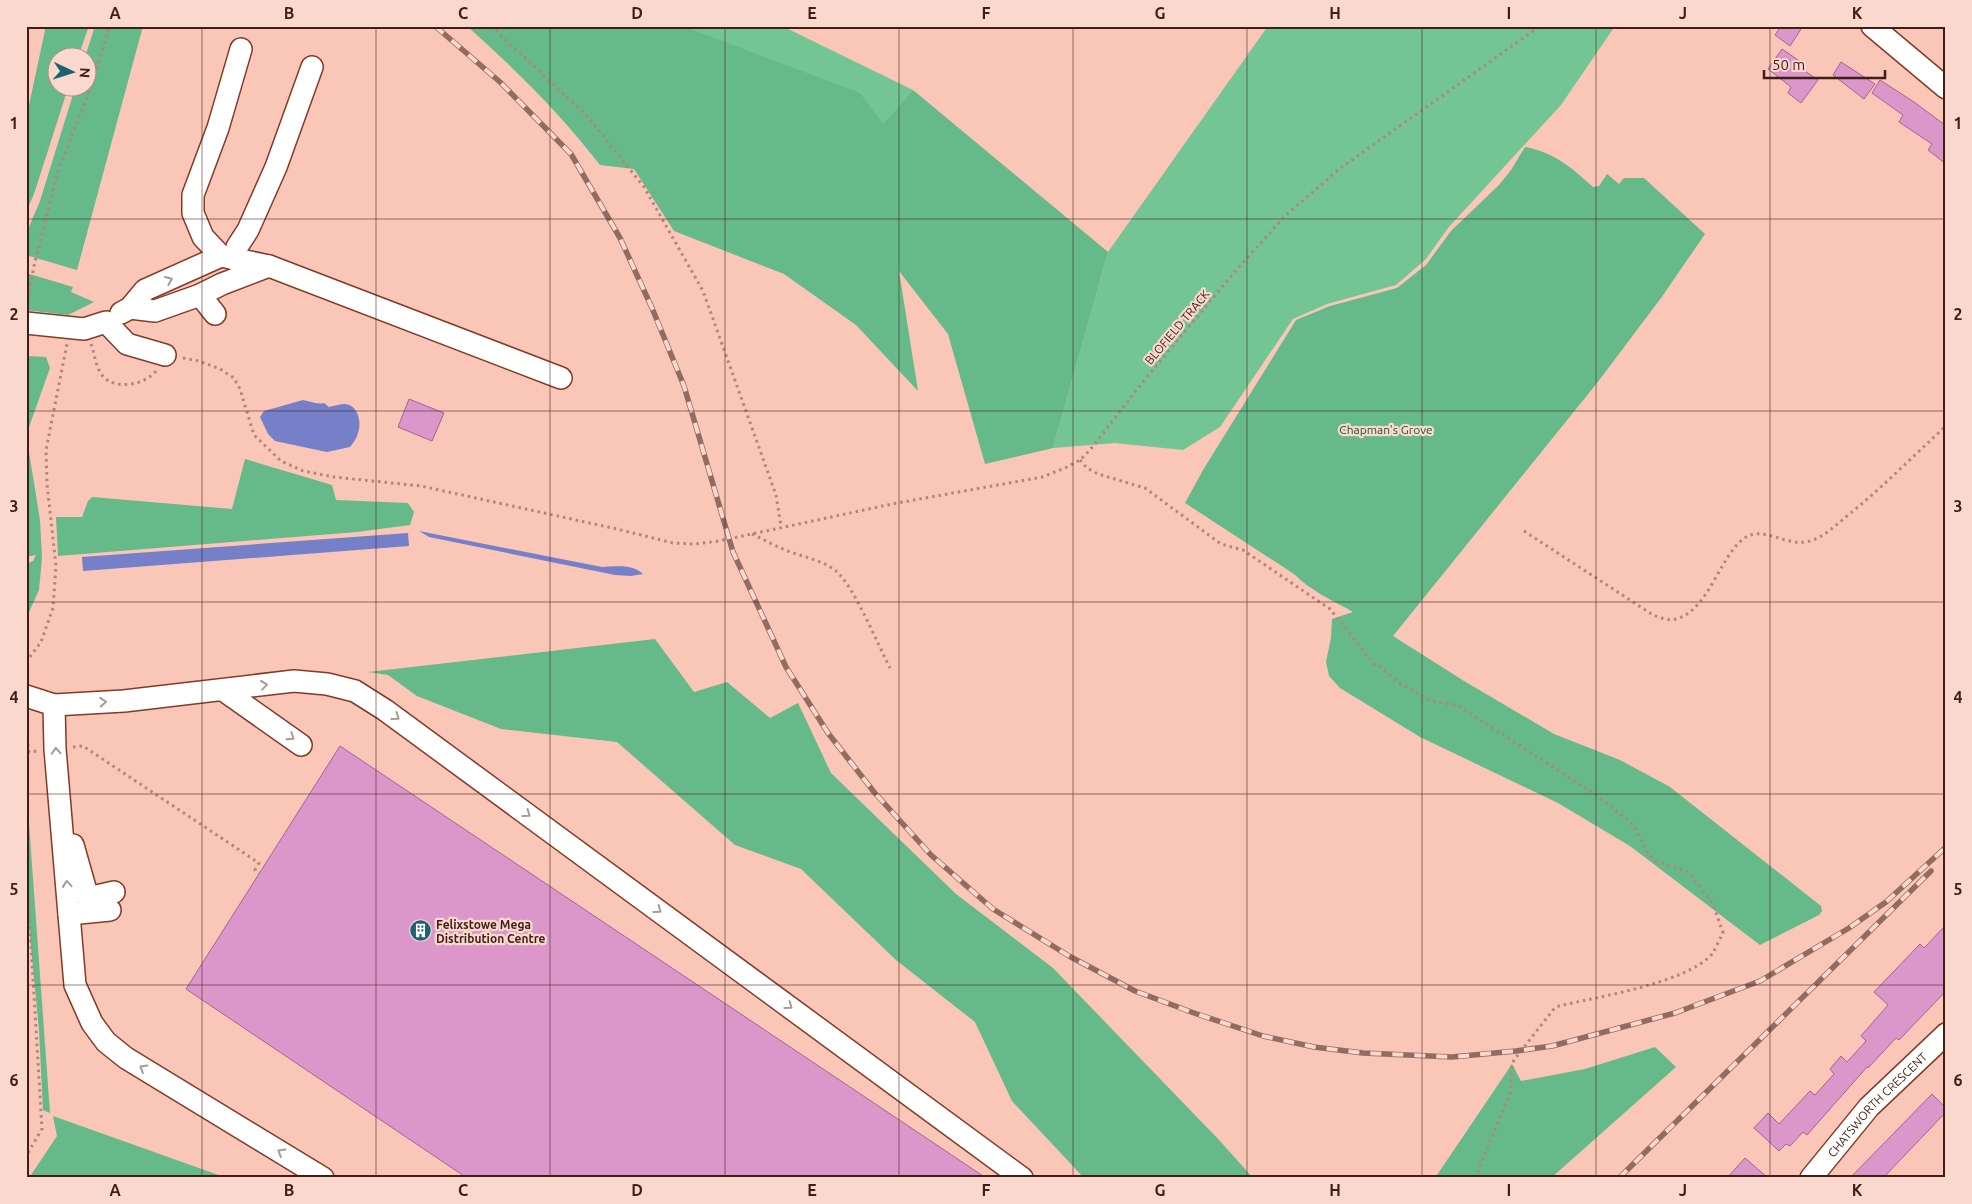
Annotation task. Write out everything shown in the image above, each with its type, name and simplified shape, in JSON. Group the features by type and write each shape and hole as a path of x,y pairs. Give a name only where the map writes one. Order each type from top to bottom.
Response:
{"street":[{"path":"1872,26 1946,88"},
{"path":"241,49 218,128 193,195 193,213 203,237 228,257 269,266 561,378"},
{"path":"26,323 84,328 106,322 130,308 145,290 228,257 248,230 276,167 312,67"},
{"path":"130,308 155,311 200,296 222,284 269,266"},
{"path":"200,296 215,314"},
{"path":"106,322 127,344 165,355"},
{"path":"26,696 54,705 124,701 294,682 328,684 355,691 386,710 1022,1178"},
{"path":"223,690 301,745"},
{"path":"54,705 75,984 92,1024 106,1042 126,1058 323,1178"},
{"path":"60,797 88,898 112,901 69,914"},
{"name":"CHATSWORTH CRESCENT","path":"1811,1178 1869,1108 1946,1034"}],"path":[{"path":"26,308 34,266 57,174 90,89 110,26"},
{"path":"491,26 588,117 644,187 703,291 776,495 781,526"},
{"name":"BLOFIELD TRACK","path":"165,355 199,361 220,369 234,378 240,389 254,435 281,461 303,471 334,477 421,486 673,543 694,544 752,534 781,526 1042,477 1066,468 1080,460 1090,450 1182,334 1285,216 1338,170 1540,26"},
{"path":"26,662 41,642 54,608 56,566 47,484 46,450 68,338"},
{"path":"84,341 91,345 102,374 107,380 125,385 140,382 153,376 161,366 165,355"},
{"path":"1524,531 1653,615 1670,620 1678,619 1688,614 1698,604 1736,546 1745,538 1754,534 1764,534 1787,542 1804,543 1826,534 1871,497 1946,426"},
{"path":"1080,460 1087,468 1098,474 1145,488 1221,544 1243,550 1330,609 1374,664 1381,667 1398,682 1432,701 1457,705 1599,797 1633,825 1648,853 1656,861 1689,872 1713,904 1723,934 1711,954 1687,972 1651,984 1559,1006 1553,1010 1514,1060 1511,1070 1511,1091 1475,1178"},
{"path":"752,534 783,549 821,562 836,571 858,603 890,668"},
{"path":"26,731 29,752 83,746 259,863 255,870 260,873"},
{"path":"26,862 42,1129 26,1156"}],"green space":[{"path":"46,26 89,26 81,48 48,48 48,98 65,98 34,194 26,212 26,119"},
{"path":"95,26 143,26 77,270 26,255 26,234 40,201 72,98 98,98 98,48 88,48"},
{"path":"467,26 683,26 860,93 883,124 913,90 1108,252 1053,448 985,464 948,334 899,271 918,391 856,325 784,274 674,231 634,169 600,165 537,92"},
{"path":"683,26 782,26 913,90 883,124"},
{"path":"1268,26 1615,26 1561,105 1448,228 1426,259 1396,285 1327,304 1293,319 1220,427 1183,450 1115,443 1053,448 1108,252"},
{"name":"Chapman's Grove","path":"1525,147 1554,157 1570,167 1593,187 1599,186 1607,174 1619,184 1624,178 1644,178 1705,234 1661,298 1597,383 1393,636 1464,681 1554,734 1620,760 1670,787 1821,906 1822,911 1819,915 1760,945 1630,846 1558,803 1420,737 1340,688 1329,676 1326,662 1331,638 1332,619 1353,612 1315,590 1294,574 1185,503 1203,470 1296,320 1330,306 1397,288 1426,265 1451,231 1499,185"},
{"path":"26,273 73,287 71,292 94,302 68,315 26,310"},
{"path":"26,356 46,357 50,368 29,427 29,452 40,520 42,558 39,590 26,619 26,564 33,561 36,555 26,557"},
{"path":"245,459 332,485 336,500 408,503 414,512 410,525 357,532 58,556 56,517 82,517 88,501 92,497 232,509"},
{"path":"655,639 694,692 727,682 770,718 798,703 831,773 956,894 1053,968 1220,1141 1253,1178 1084,1178 1012,1101 975,1022 896,960 801,869 735,845 617,742 501,729 417,696 388,675 368,672"},
{"path":"26,782 50,1113 43,1110 39,1030 26,895"},
{"path":"1655,1047 1676,1067 1551,1178 1435,1178 1512,1064 1521,1081 1585,1069"},
{"path":"53,1116 227,1178 29,1178 57,1136"}],"water":[{"path":"303,400 324,403 329,407 345,404 353,407 358,415 359,429 357,437 350,447 327,452 275,441 268,434 260,417 264,411"},
{"path":"419,531 602,567 629,567 643,574 631,576 615,575 429,537"},
{"path":"408,533 409,546 83,571 82,557"}],"building":[{"path":"1781,26 1803,26 1790,46 1775,35"},
{"path":"1782,49 1801,62 1799,67 1818,80 1801,103 1788,93 1791,87 1768,69"},
{"path":"1841,62 1875,84 1864,99 1833,75"},
{"path":"1880,80 1946,124 1946,164 1928,150 1932,144 1899,122 1903,115 1872,93"},
{"path":"409,399 444,413 432,441 398,427"},
{"name":"Felixstowe Mega Distribution Centre","path":"340,746 986,1178 467,1178 186,989"},
{"path":"1946,925 1946,991 1899,1040 1896,1038 1867,1067 1807,1135 1803,1132 1790,1146 1786,1144 1779,1151 1754,1128 1768,1113 1779,1124 1810,1091 1815,1095 1834,1074 1830,1069 1841,1056 1847,1062 1866,1041 1861,1036 1888,1005 1874,992 1920,944 1924,948"},
{"path":"1932,1094 1946,1108 1946,1112 1883,1178 1850,1178"},
{"path":"1745,1158 1768,1178 1727,1178"}],"railway":[{"path":"435,26 500,82 571,154 620,238 652,308 684,386 733,552 786,667 828,733 874,792 931,855 993,909 1069,956 1135,991 1194,1013 1263,1036 1314,1047 1363,1053 1452,1057 1516,1051 1552,1046 1675,1013 1760,981 1849,928 1886,902 1946,847"},
{"path":"1619,1178 1931,871"}],"place":[{"name":"Felixstowe Mega Distribution Centre","path":"420,931"}]}
